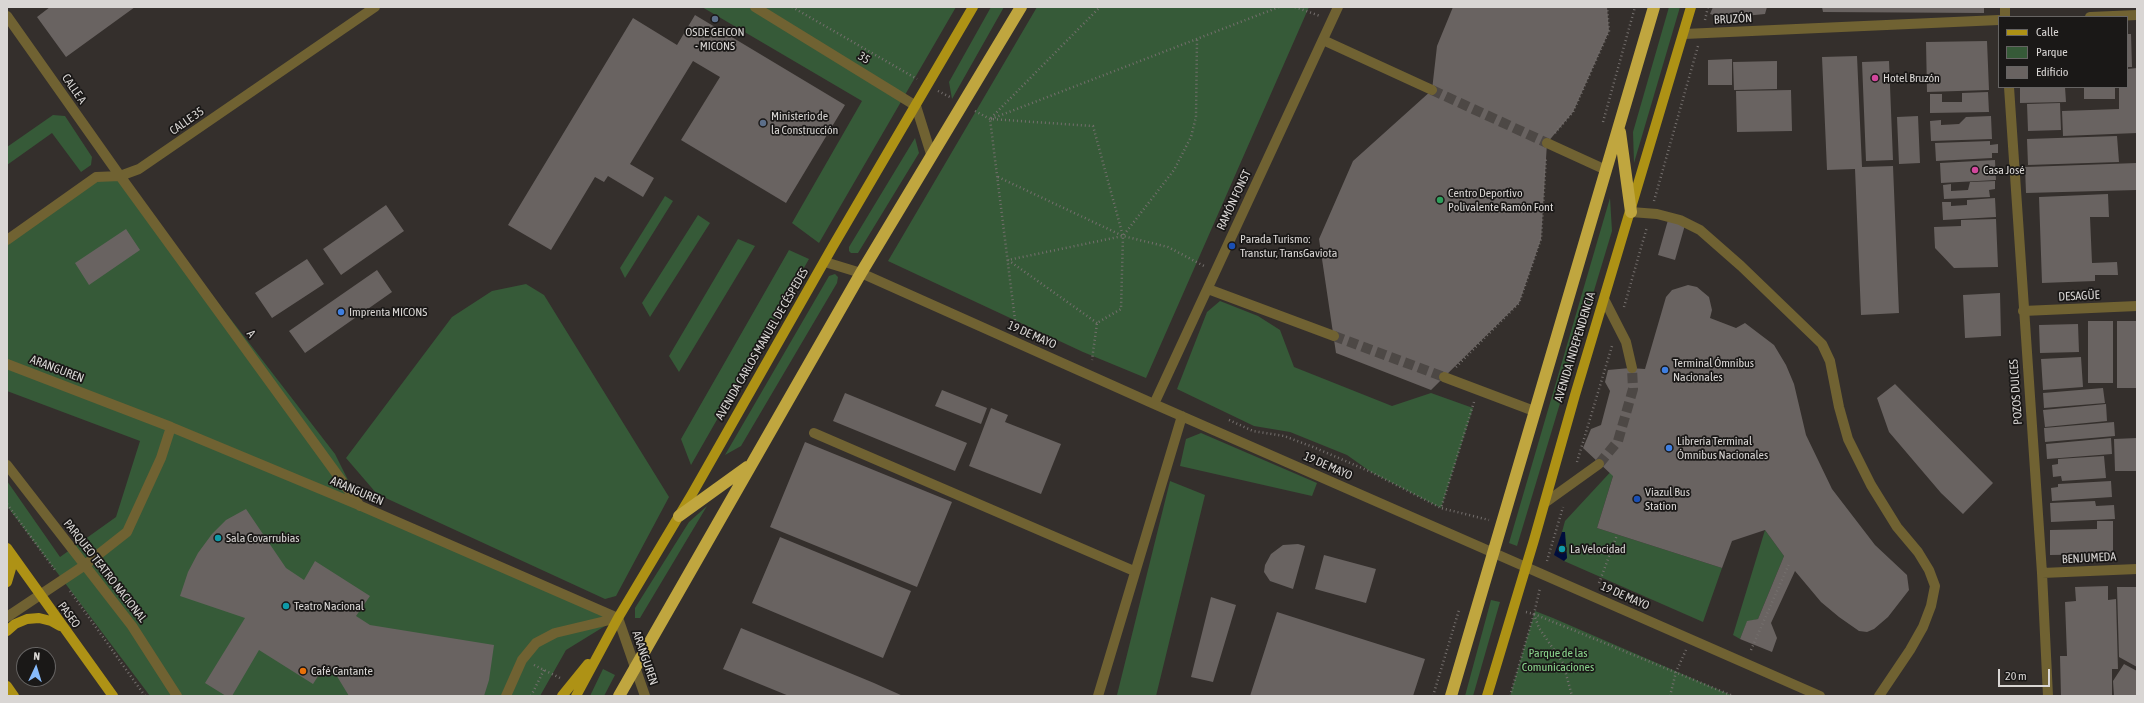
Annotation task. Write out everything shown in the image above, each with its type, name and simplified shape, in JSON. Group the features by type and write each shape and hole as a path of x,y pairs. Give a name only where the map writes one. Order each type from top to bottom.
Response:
{"highway":[{"path":"619,696 861,273 931,154 1021,7"},
{"name":"AVENIDA INDEPENDENCIA","path":"1451,696 1654,7"},
{"path":"1619,128 1631,212"},
{"path":"679,516 751,463"}],"main road":[{"name":"AVENIDA CARLOS MANUEL DE CÉSPEDES","path":"576,696 618,618 679,516 973,7"},
{"name":"AVENIDA INDEPENDENCIA","path":"1487,696 1546,502 1604,299 1691,7"},
{"path":"7,582 12,565 8,550"},
{"name":"PASEO","path":"8,550 61,627 113,696"},
{"path":"7,631 15,624 33,618 51,621 61,627"},
{"path":"562,696 570,684 598,653"},
{"path":"7,686 14,696"}],"street":[{"name":"CALLE 35","path":"7,240 96,177 120,176 139,169 376,7"},
{"name":"35","path":"755,7 916,106"},
{"name":"RAMÓN FONST","path":"1154,404 1338,7"},
{"path":"2114,16 2137,15"},
{"name":"CALLE A","path":"7,16 120,176"},
{"name":"BRUZÓN","path":"1684,34 1998,20"},
{"path":"1323,40 1432,90"},
{"name":"POZOS DULCES","path":"2009,88 2023,312 2042,574 2048,696"},
{"path":"916,106 931,154"},
{"path":"1547,143 1606,170"},
{"name":"A","path":"120,176 361,506"},
{"path":"1631,212 1651,212 1680,220 1700,230 1742,266 1822,344 1830,361 1848,439 1871,485 1897,527 1918,552 1935,586 1931,606 1923,627 1910,650 1879,696"},
{"name":"19 DE MAYO","path":"825,262 861,273 1154,404 1820,696"},
{"path":"1208,289 1334,336"},
{"path":"1604,299 1626,342 1632,368"},
{"name":"DESAGÜE","path":"2023,312 2137,306"},
{"name":"ARANGUREN","path":"7,364 171,427 361,506 618,618 636,666 645,696"},
{"path":"1444,377 1534,411"},
{"path":"1098,696 1134,571 1182,416"},
{"path":"7,617 84,565 127,532 161,458 171,427"},
{"path":"814,433 1134,571"},
{"path":"1546,502 1599,464"},
{"name":"PARQUEO TEATRO NACIONAL","path":"7,465 132,626 177,696"},
{"name":"BENJUMEDA","path":"2042,574 2137,569"},
{"path":"506,696 522,660 536,643 554,632 618,618"}],"path":[{"path":"792,7 927,85 990,119 1093,126 1123,236 1121,309 1097,323"},
{"path":"990,119 1100,7"},
{"path":"990,119 1279,7"},
{"path":"1295,7 1332,21"},
{"path":"1460,372 1453,369 1519,303 1541,239 1547,143 1573,112 1609,31 1607,7"},
{"path":"1510,696 1534,614 1549,548 1571,485 1618,327 1708,7"},
{"path":"1008,260 1123,236 1174,170 1191,137 1196,117 1196,39"},
{"path":"990,119 1017,326 1011,340"},
{"path":"998,176 1123,236 1168,247 1215,272"},
{"path":"1008,260 1097,323"},
{"path":"1092,360 1097,323"},
{"path":"1017,326 1024,329"},
{"path":"1085,357 1099,363"},
{"path":"1441,508 1478,390"},
{"path":"1226,419 1253,430 1284,436 1313,447 1371,472 1441,508 1486,519 1501,525"},
{"path":"7,504 145,696"},
{"path":"1478,546 1486,519"},
{"path":"1599,583 1617,535"},
{"path":"1534,540 1549,548"},
{"path":"1751,650 1789,564"},
{"path":"1433,696 1460,607"},
{"path":"1514,608 1534,614 1732,696"},
{"path":"1534,614 1539,628 1563,663 1572,696"},
{"path":"1670,696 1676,672 1692,639"},
{"path":"522,660 570,684"},
{"path":"531,696 544,670"}],"green space":[{"path":"702,7 956,7 819,243 792,223 862,101"},
{"path":"991,7 1004,7 952,99 949,82"},
{"path":"1037,7 1309,7 1146,378 1083,352 888,261"},
{"path":"1669,7 1680,7 1634,163 1633,132"},
{"path":"53,115 65,116 92,157 91,165 81,172 52,133 7,165 7,147"},
{"path":"915,138 919,153 858,253 851,253 849,251 849,247"},
{"path":"120,176 335,454 361,506 618,618 566,650 540,696 150,696 7,506 7,481 60,557 116,517 140,441 7,391 7,240 96,177"},
{"path":"665,196 673,201 625,278 620,268"},
{"path":"1610,198 1612,231 1517,546 1509,543"},
{"path":"698,215 710,223 650,317 642,303"},
{"path":"738,239 755,246 679,372 669,356"},
{"path":"789,250 809,259 691,465 681,439"},
{"path":"835,274 838,277 837,283 741,446 725,455 829,276"},
{"path":"526,284 544,295 669,497 616,596 605,599 377,494 346,458 452,317 492,291"},
{"path":"1220,301 1258,316 1280,330 1294,367 1392,406 1431,393 1473,408 1441,508 1371,472 1347,455 1290,432 1254,426 1177,389 1207,312"},
{"path":"1201,433 1317,483 1312,496 1180,466 1186,439"},
{"path":"1616,466 1597,528 1722,568 1703,622 1564,561 1567,558 1562,532 1565,521"},
{"path":"1170,481 1205,495 1156,696 1119,696 1117,695"},
{"path":"707,506 640,618 635,618 635,608 689,522"},
{"path":"1765,530 1784,556 1758,619 1747,622 1740,639 1733,635"},
{"path":"1491,600 1500,602 1473,696 1465,696"},
{"name":"Parque de las Comunicaciones","path":"1535,611 1553,618 1733,696 1510,696"},
{"path":"603,669 615,675 604,696 590,696"}],"shaded area":[{"path":"1562,532 1565,532 1567,558 1564,561 1554,555"}],"building":[{"path":"50,7 135,7 66,57 37,17"},
{"name":"Centro Deportivo Polivalente Ramón Font","path":"1453,7 1607,7 1609,31 1573,112 1547,143 1541,239 1519,303 1431,390 1336,353 1319,239 1353,161 1432,90 1437,46"},
{"path":"1713,7 1767,7 1765,14 1724,18 1710,14"},
{"path":"1822,7 1984,7 1984,13 1823,12"},
{"name":"Ministerio de la Construcción","path":"695,15 845,105 786,203 681,140 720,77 693,61 630,164 654,178 643,197 608,176 604,182 595,177 551,250 508,225 633,18 677,45"},
{"path":"2128,34 2131,34 2132,67 2128,67"},
{"path":"1987,41 1989,90 1927,92 1926,42"},
{"path":"1857,56 1862,167 1893,166 1899,313 1861,315 1855,169 1827,170 1822,57"},
{"path":"1732,59 1732,85 1708,85 1708,60"},
{"path":"1777,61 1777,89 1734,90 1733,62"},
{"path":"1889,61 1893,160 1866,161 1862,62"},
{"path":"2137,68 2137,133 2063,136 2062,111 2119,109 2119,88 2128,88 2128,69"},
{"path":"2020,88 2065,88 2066,102 2020,103"},
{"path":"2084,88 2115,88 2115,99 2084,99"},
{"path":"1791,90 1792,131 1737,132 1736,91"},
{"path":"1988,92 1989,112 1930,113 1930,94 1942,94 1942,102 1962,102 1962,93"},
{"path":"2060,103 2061,130 2028,131 2027,104"},
{"path":"1918,116 1920,163 1899,164 1897,117"},
{"path":"1991,116 1992,139 1931,141 1930,121 1941,120 1941,125 1959,124 1966,117"},
{"path":"2117,136 2119,162 2028,165 2027,139"},
{"path":"1990,141 1990,145 1998,144 1998,153 1992,153 1992,158 1936,161 1935,143"},
{"path":"1995,160 1996,180 1941,183 1940,163"},
{"path":"2137,163 2137,190 2026,193 2025,167"},
{"path":"1995,181 1995,189 1989,190 1990,197 1944,199 1943,185 1951,184 1951,191 1968,190 1970,182"},
{"path":"2108,194 2109,217 2090,217 2092,263 2117,262 2118,275 2095,275 2095,281 2042,283 2039,197"},
{"path":"1995,198 1996,217 1943,220 1942,202 1951,202 1951,206 1967,205 1967,200"},
{"path":"386,205 404,231 341,275 323,249"},
{"path":"1996,219 1998,267 1954,268 1935,248 1934,227 1961,226 1961,220"},
{"path":"1668,220 1685,225 1675,260 1658,255"},
{"path":"126,229 140,250 89,285 75,263"},
{"path":"307,259 324,284 272,318 255,293"},
{"name":"Imprenta MICONS","path":"377,270 392,292 305,353 289,331"},
{"path":"1688,285 1697,287 1709,297 1712,310 1710,318 1736,328 1745,323 1774,345 1786,365 1794,384 1806,435 1832,489 1875,545 1907,575 1909,590 1888,617 1874,629 1867,632 1859,631 1839,617 1821,602 1795,571 1771,623 1777,638 1772,652 1740,639 1747,621 1758,619 1784,556 1765,530 1732,541 1722,568 1597,528 1613,476 1583,448 1591,429 1601,425 1610,391 1605,382 1608,370 1630,368 1645,369 1666,297 1672,290"},
{"path":"2000,293 2001,336 1965,338 1963,295"},
{"path":"2088,321 2113,321 2113,383 2088,383"},
{"path":"2117,321 2137,321 2137,388 2117,388"},
{"path":"2078,324 2079,352 2040,353 2039,325"},
{"path":"2081,357 2083,387 2043,390 2041,359"},
{"path":"1895,384 1993,483 1963,514 1941,493 1889,432 1877,398"},
{"path":"2103,388 2105,403 2044,408 2043,393"},
{"path":"942,390 987,408 981,424 935,406"},
{"path":"845,393 967,443 955,471 833,421"},
{"path":"2106,404 2107,421 2045,427 2043,410"},
{"path":"991,408 1008,415 1005,422 1061,444 1041,494 969,466"},
{"path":"2114,422 2115,436 2045,442 2044,428"},
{"path":"2111,438 2112,454 2047,459 2046,444"},
{"path":"2137,438 2137,471 2115,471 2114,439"},
{"path":"805,442 952,502 917,587 770,527"},
{"path":"2104,456 2106,478 2062,481 2061,476 2053,477 2052,465 2058,464 2058,459"},
{"path":"2111,481 2112,497 2052,501 2051,488 2058,487 2058,484"},
{"path":"2095,501 2096,506 2114,505 2115,519 2051,522 2050,503"},
{"name":"Teatro Nacional","path":"246,509 286,568 304,580 315,561 370,596 356,616 370,625 494,645 489,680 484,696 349,696 335,673 324,667 313,684 259,650 232,696 226,696 205,683 245,618 180,596 188,572 198,553 212,534 226,520"},
{"path":"2097,521 2113,521 2113,554 2050,555 2050,530 2097,529"},
{"path":"780,537 911,591 883,658 752,603"},
{"path":"1298,544 1305,546 1293,589 1270,581 1264,572 1265,565 1271,554 1283,545"},
{"path":"1324,555 1376,569 1366,603 1315,589"},
{"path":"2108,586 2108,600 2116,599 2118,669 2112,669 2112,696 2061,696 2060,656 2067,656 2065,602 2076,601 2075,587"},
{"path":"2117,587 2137,587 2137,667 2119,657"},
{"path":"1211,597 1236,605 1213,682 1191,677"},
{"path":"1277,612 1425,659 1413,696 1250,696"},
{"path":"741,628 903,696 789,696 723,669"},
{"path":"2124,664 2137,671 2137,696 2114,696 2113,681"}],"tunnel":[{"path":"1432,90 1547,143"},
{"path":"1334,336 1444,377"},
{"path":"1599,464 1618,441 1633,389 1632,368"}],"place":[{"name":"OSDE GEICON - MICONS","path":"715,19"},
{"name":"Hotel Bruzón","path":"1875,78"},
{"name":"Ministerio de la Construcción","path":"763,123"},
{"name":"Casa José","path":"1975,170"},
{"name":"Centro Deportivo Polivalente Ramón Font","path":"1440,200"},
{"name":"Parada Turismo: Transtur, TransGaviota","path":"1232,246"},
{"name":"Imprenta MICONS","path":"341,312"},
{"name":"Terminal Ómnibus Nacionales","path":"1665,370"},
{"name":"Librería Terminal Ómnibus Nacionales","path":"1669,448"},
{"name":"Viazul Bus Station","path":"1637,499"},
{"name":"Sala Covarrubias","path":"218,538"},
{"name":"La Velocidad","path":"1562,549"},
{"name":"Teatro Nacional","path":"286,606"},
{"name":"Café Cantante","path":"303,671"}]}
